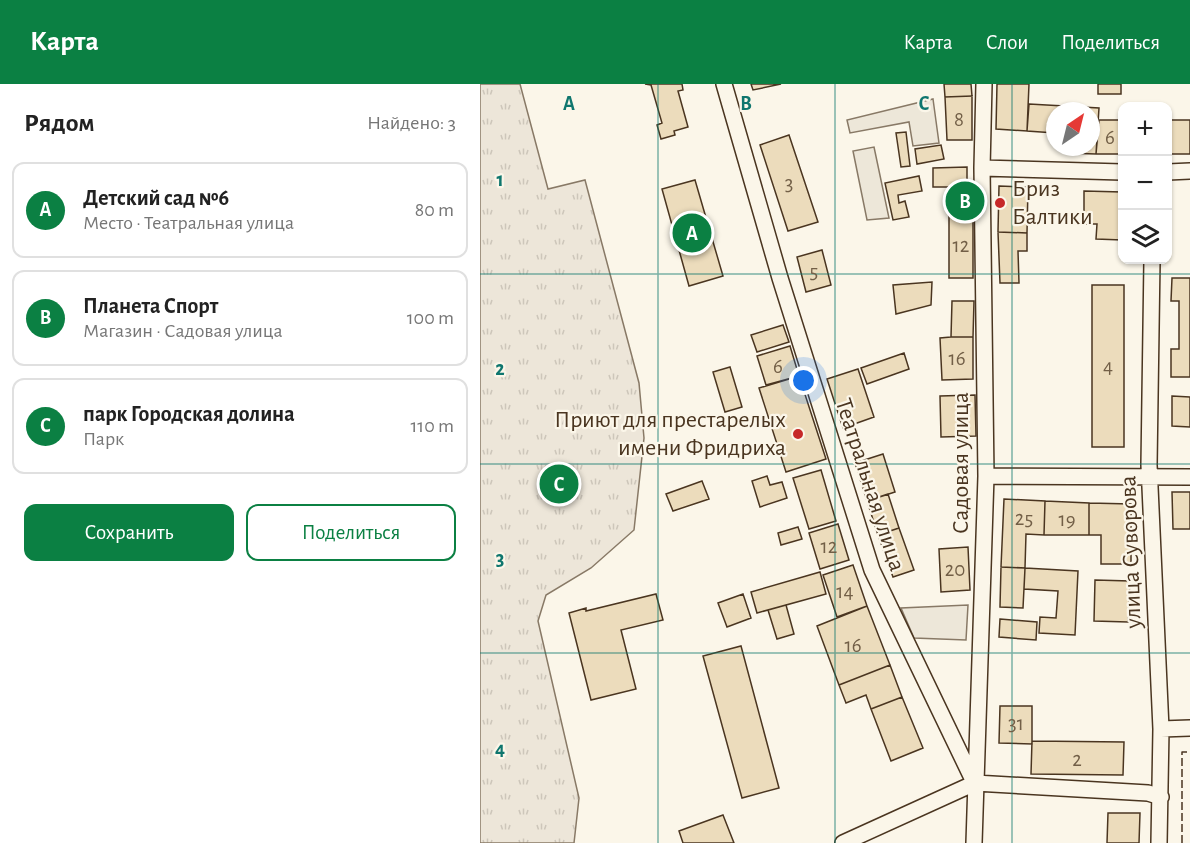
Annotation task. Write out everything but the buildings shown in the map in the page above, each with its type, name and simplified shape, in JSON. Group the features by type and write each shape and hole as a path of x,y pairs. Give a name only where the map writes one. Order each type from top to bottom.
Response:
{"street":[{"name":"Театральная улица","path":"724,84 777,269 872,570 975,783"},
{"name":"Садовая улица","path":"974,843 986,476 982,168 984,84"},
{"path":"982,168 1118,172"},
{"path":"1172,172 1190,171"},
{"name":"улица Суворова","path":"1152,264 1150,476 1161,729 1159,843"},
{"path":"986,476 1190,477"},
{"path":"1161,729 1190,728"},
{"path":"843,843 975,783 1148,793 1161,797"}],"green space":[{"path":"480,84 520,84 548,189 585,180 639,383 644,438 634,530 591,568 546,595 538,621 579,798 574,843 480,843"}],"shaded area":[{"path":"933,99 939,143 913,146 909,122 850,133 847,120"},
{"path":"874,147 889,218 867,220 853,151"},
{"path":"968,605 966,640 914,638 901,608"}],"fence":[{"path":"1182,843 1182,752 1190,752"}],"place":[{"name":"Планета Спорт","path":"965,201"},
{"name":"Бриз Балтики","path":"1000,203"},
{"name":"Детский сад №6","path":"692,233"},
{"name":"Приют для престарелых имени Фридриха","path":"798,434"},
{"name":"парк Городская долина","path":"559,484"}]}
